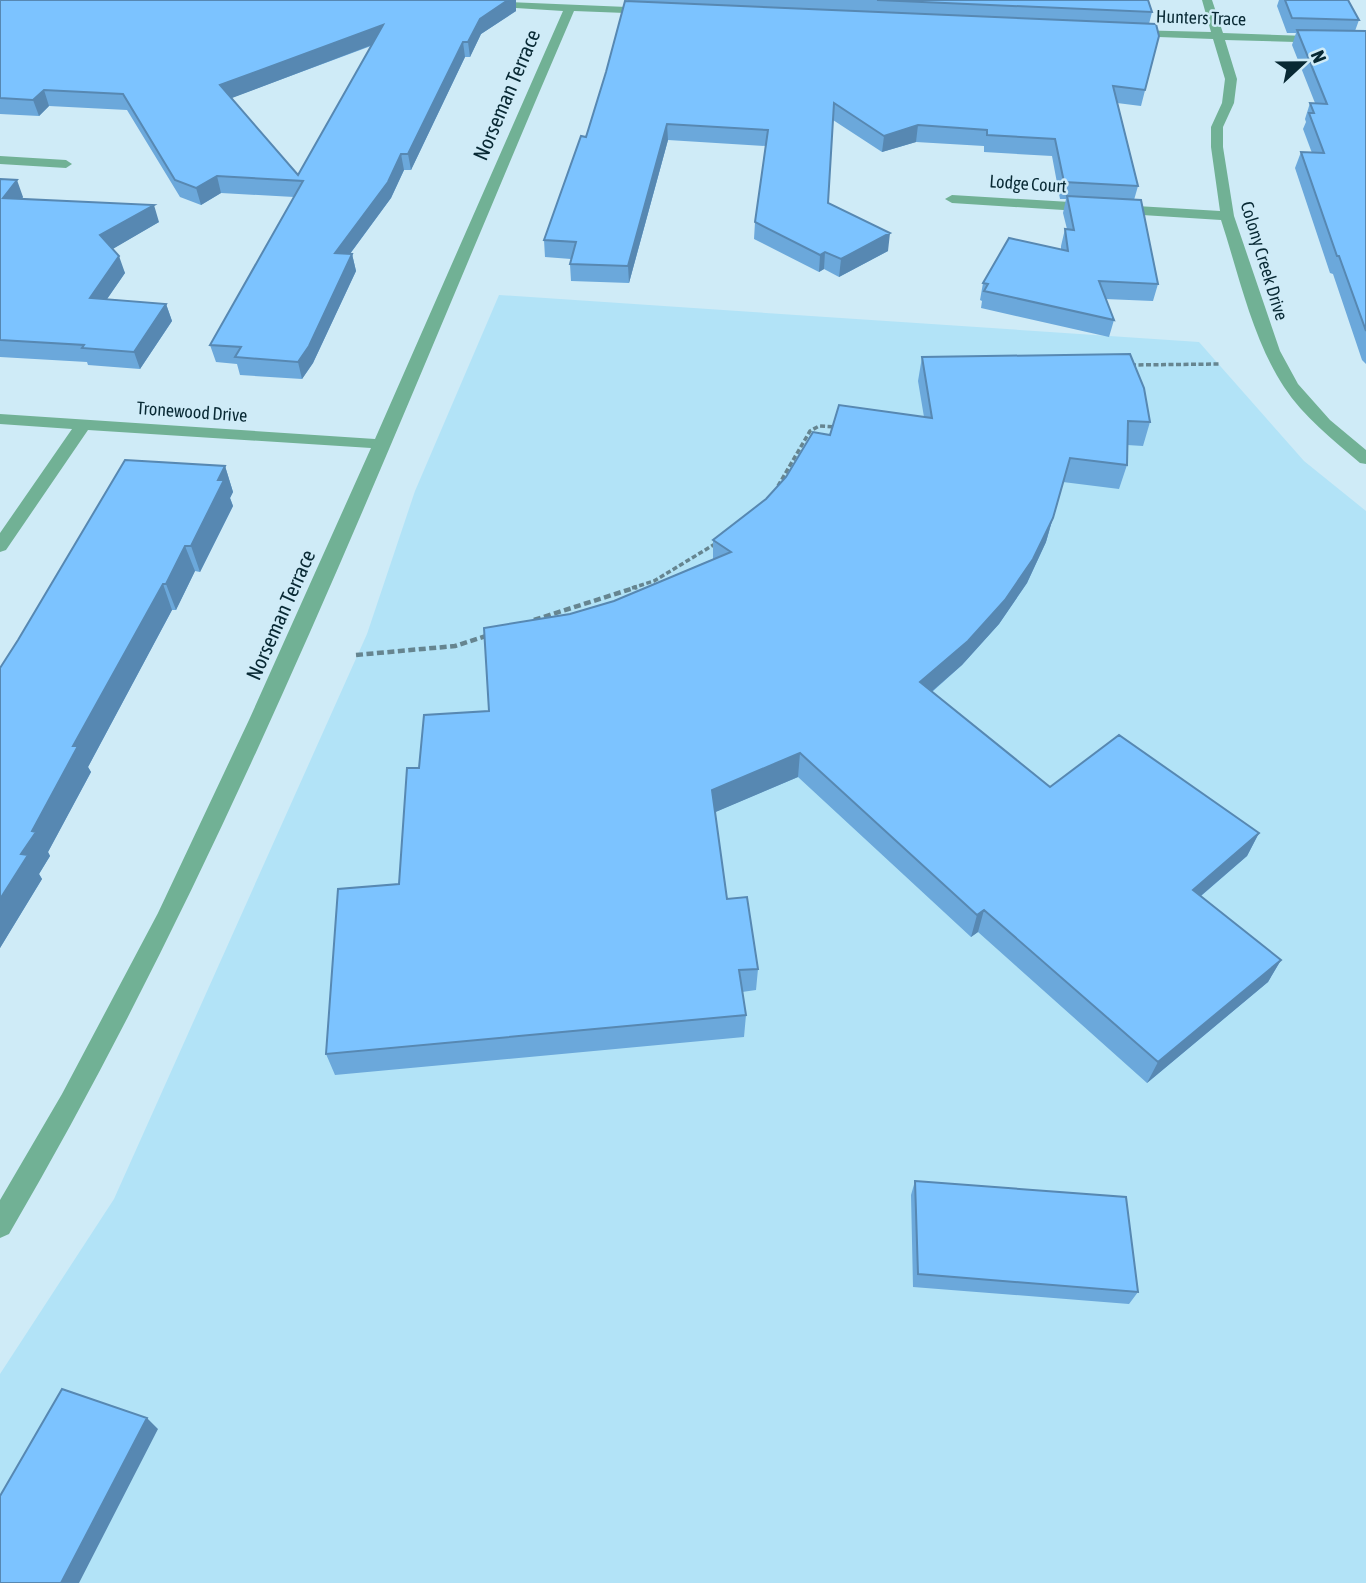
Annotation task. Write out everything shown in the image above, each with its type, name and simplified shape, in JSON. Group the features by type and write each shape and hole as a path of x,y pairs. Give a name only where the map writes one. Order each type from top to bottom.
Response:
{"street":[{"name":"Colony Creek Drive","path":"1207,0 1231,79 1228,103 1217,127 1217,147 1227,216 1272,351 1291,386 1324,423 1366,460"},
{"path":"474,3 659,11"},
{"name":"Norseman Terrace","path":"0,1225 52,1139 186,880 304,623 570,7"},
{"name":"Hunters Trace","path":"1119,33 1366,41"},
{"path":"0,160 66,164"},
{"name":"Lodge Court","path":"952,199 1227,216"},
{"name":"Tronewood Drive","path":"0,419 381,444"},
{"path":"0,546 83,425"}],"path":[{"path":"1125,366 1221,364"},
{"path":"775,491 789,472 801,443 810,431 820,426 844,428"},
{"path":"522,624 654,581 674,572 726,537"},
{"path":"356,655 455,646 495,633"}],"shaded area":[{"path":"499,295 1199,342 1304,461 1366,511 1366,1583 0,1583 0,1374 114,1199 367,634 415,491"}],"building":[{"path":"0,0 508,0 480,19 468,42 463,42 408,154 401,154 388,182 335,253 352,254 309,346 298,362 235,357 241,347 210,345 303,181 217,176 196,188 175,180 123,94 44,90 33,100 0,98","holes":["383,25 298,175 220,85"]},
{"path":"877,0 1148,0 1152,12"},
{"path":"1285,0 1348,0 1359,20 1292,18"},
{"path":"625,1 1156,24 1159,36 1145,90 1113,86 1138,186 1064,182 1055,139 987,135 987,130 918,125 884,136 834,103 828,203 890,233 841,259 825,252 820,255 755,222 768,130 667,124 628,266 570,264 576,242 544,240 581,136 586,137"},
{"path":"1297,30 1366,31 1366,331 1301,152 1324,153 1309,113 1314,113 1310,103 1327,104"},
{"path":"0,179 17,180 3,198 154,205 100,235 119,256 90,298 166,304 134,352 82,348 84,345 0,340"},
{"path":"1067,196 1141,200 1158,284 1099,281 1114,320 984,291 988,284 983,283 1009,238 1068,251 1065,229 1074,230"},
{"path":"1130,354 1144,388 1150,422 1128,421 1127,465 1070,458 1053,518 1033,559 1005,600 968,641 920,682 1050,787 1119,735 1259,833 1193,890 1281,960 1158,1062 984,910 977,915 800,753 712,790 727,899 747,897 758,969 739,970 746,1015 326,1054 338,889 399,884 407,768 419,768 424,715 489,711 484,628 570,614 614,601 731,552 713,540 766,499 786,477 813,432 830,435 839,405 932,418 922,357"},
{"path":"125,460 225,466 218,480 224,480 191,546 185,546 73,746 78,746 32,831 36,832 21,854 28,855 0,899 0,668"},
{"path":"915,1181 1126,1197 1138,1292 918,1274"},
{"path":"62,1389 147,1418 61,1583 0,1583 0,1496"}]}
